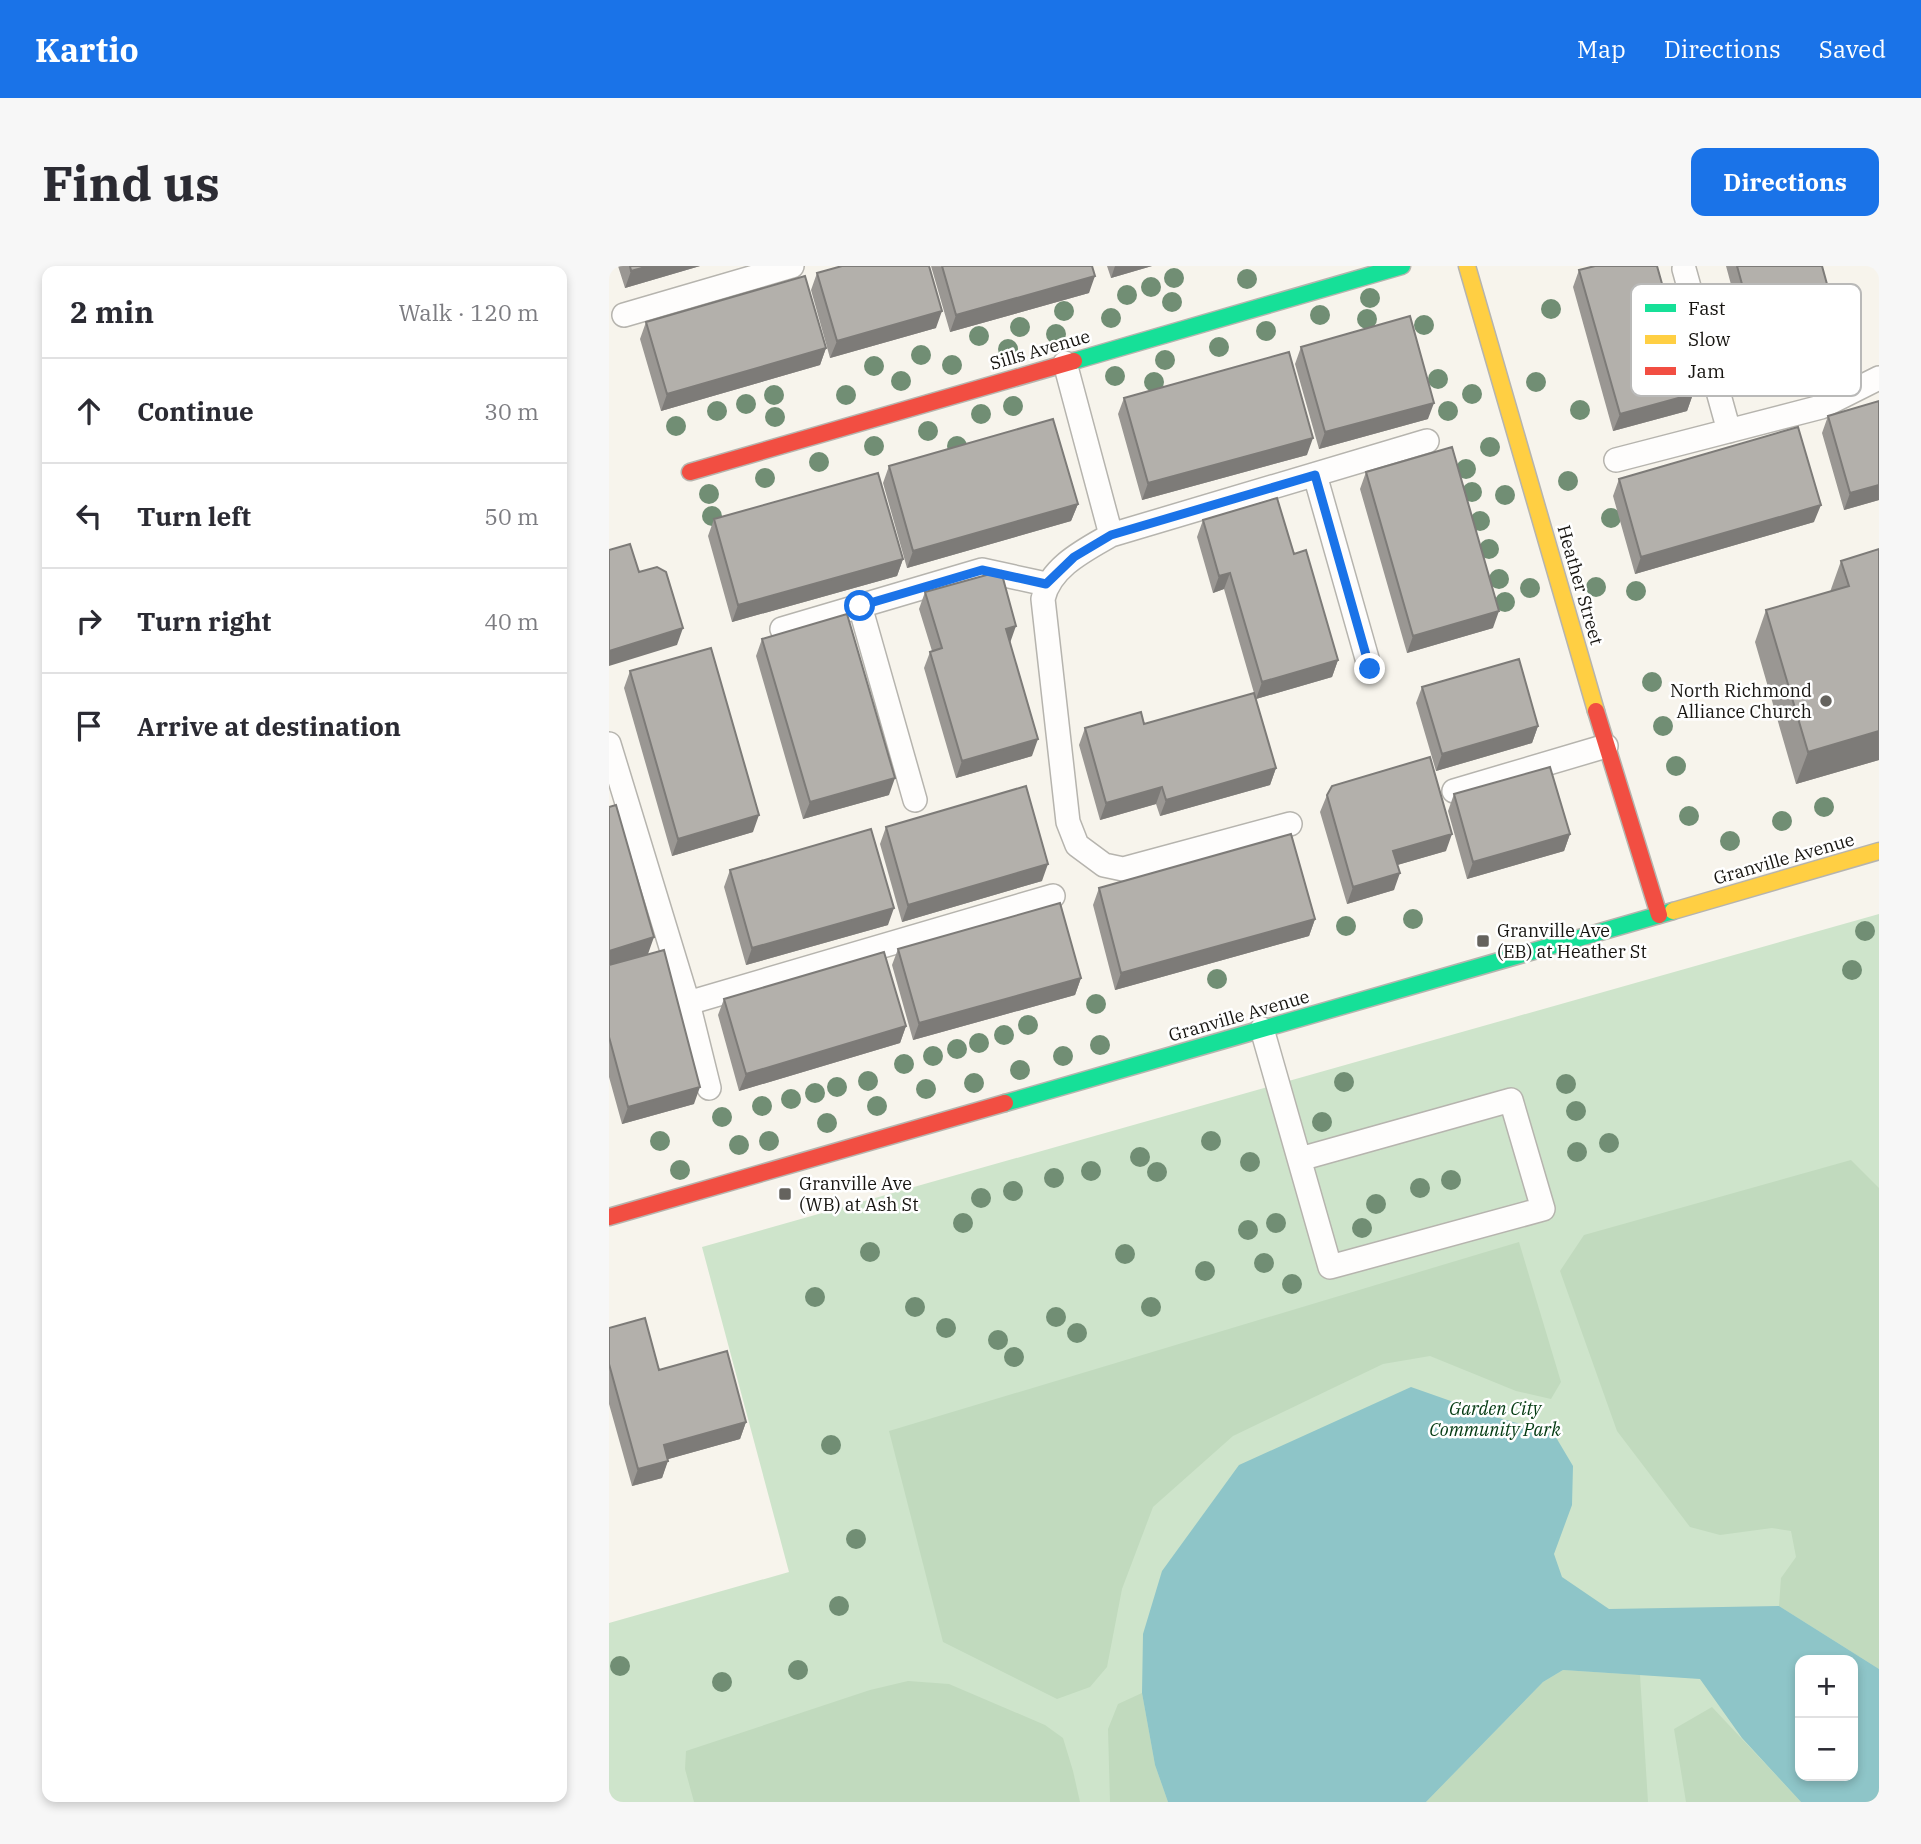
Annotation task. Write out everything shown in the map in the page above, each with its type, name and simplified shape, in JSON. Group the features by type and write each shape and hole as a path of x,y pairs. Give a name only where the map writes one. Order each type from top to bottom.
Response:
{"street":[{"name":"Sills Avenue","path":"690,472 1402,266"},
{"name":"Heather Street","path":"1467,266 1606,746 1659,915"},
{"name":"Granville Avenue","path":"609,1217 1879,851"}],"lane":[{"path":"624,315 792,266"},
{"path":"1684,269 1688,284"},
{"path":"1065,363 1111,535"},
{"path":"1861,387 1879,378"},
{"path":"1719,396 1729,430"},
{"path":"1616,460 1821,407 1843,396"},
{"path":"1290,824 1123,869 1104,864 1077,845 1068,822 1042,599 1046,584 1074,557 1111,535 1427,441"},
{"path":"1315,475 1370,669"},
{"path":"782,629 982,570 1046,584"},
{"path":"860,606 915,800"},
{"path":"609,744 614,782 688,1003 709,1088"},
{"path":"1454,792 1606,746"},
{"path":"688,1003 1053,896"},
{"path":"1262,1029 1330,1266 1543,1209 1511,1101 1300,1159"}],"green space":[{"name":"Garden City Community Park","path":"1879,914 1879,1802 609,1802 609,1623 789,1572 702,1247"},
{"path":"1851,1160 1879,1188 1879,1669 1779,1606 1781,1578 1796,1557 1791,1531 1772,1528 1720,1535 1690,1527 1617,1431 1560,1271 1584,1235"},
{"path":"1519,1242 1561,1382 1551,1399 1516,1391 1430,1356 1383,1364 1233,1436 1153,1507 1122,1589 1107,1667 1090,1687 1057,1699 943,1642 889,1431"},
{"path":"1563,1670 1640,1675 1648,1802 1426,1802 1543,1682"},
{"path":"908,1681 949,1684 1045,1725 1063,1738 1080,1802 694,1802 685,1769 686,1751 870,1690"},
{"path":"1142,1693 1155,1765 1168,1802 1110,1802 1108,1729 1118,1704"},
{"path":"1712,1707 1801,1802 1686,1802 1674,1729"}],"water":[{"path":"1411,1387 1554,1434 1573,1466 1572,1505 1554,1554 1562,1577 1609,1609 1779,1606 1857,1655 1795,1655 1795,1781 1858,1781 1858,1656 1879,1669 1879,1802 1801,1802 1742,1738 1700,1679 1563,1670 1543,1682 1426,1802 1168,1802 1155,1765 1142,1693 1143,1634 1162,1571 1239,1465"}],"building":[{"path":"630,266 649,266 631,271"},
{"path":"842,266 929,266 942,311 837,341 817,273"},
{"path":"942,266 1092,266 1095,276 956,315"},
{"path":"1595,266 1657,266 1662,284 1631,284 1631,396 1686,396 1620,414 1579,270"},
{"path":"1737,266 1822,266 1827,284 1742,284"},
{"path":"805,276 826,348 667,394 646,322"},
{"path":"1410,316 1434,403 1325,432 1301,347"},
{"path":"1289,352 1313,438 1148,483 1124,398"},
{"path":"1879,401 1879,485 1850,493 1828,416"},
{"path":"1053,419 1078,504 913,551 889,466"},
{"path":"1798,427 1821,505 1641,557 1619,479"},
{"path":"1452,447 1499,611 1413,636 1366,472"},
{"path":"878,473 903,559 738,605 714,519"},
{"path":"1277,498 1294,554 1306,550 1338,660 1262,682 1230,573 1219,576 1203,520"},
{"path":"630,544 639,572 657,567 666,572 683,628 609,651 609,550"},
{"name":"North Richmond Alliance Church","path":"1879,549 1879,731 1808,752 1766,610 1849,586 1841,561"},
{"path":"1001,571 1016,626 1006,629 1038,739 962,761 930,652 942,648 925,592"},
{"path":"847,614 895,778 810,802 762,639"},
{"path":"711,648 759,815 678,839 630,671"},
{"path":"1519,659 1538,726 1442,754 1422,687"},
{"path":"1254,693 1276,768 1166,800 1162,787 1106,803 1085,728 1141,712 1144,724"},
{"path":"1430,757 1452,834 1393,851 1400,873 1353,887 1327,795 1332,786"},
{"path":"1550,767 1570,834 1473,862 1454,794"},
{"path":"1026,786 1048,864 908,905 886,827"},
{"path":"616,805 654,937 609,951 609,807"},
{"path":"871,829 894,908 752,948 730,870"},
{"path":"1291,834 1315,919 1121,973 1099,888"},
{"path":"1060,903 1081,978 919,1023 898,949"},
{"path":"664,950 700,1087 628,1107 609,1037 609,965"},
{"path":"884,952 906,1026 746,1074 724,999"},
{"path":"645,1318 659,1370 727,1351 746,1422 664,1445 668,1461 638,1469 609,1364 609,1328"}],"traffic: fast":[{"path":"1074,361 1402,266"},
{"path":"1005,1103 1673,911"}],"traffic: slow":[{"path":"1467,266 1596,711"},
{"path":"1673,911 1879,851"}],"traffic: jam":[{"path":"690,472 1074,361"},
{"path":"1596,711 1659,915"},
{"path":"609,1217 1005,1103"}],"place":[{"name":"North Richmond Alliance Church","path":"1826,701"},
{"name":"Granville Ave (EB) at Heather St","path":"1483,941"},
{"name":"Granville Ave (WB) at Ash St","path":"785,1194"}],"route":[{"path":"860,606 982,570 1046,584 1074,557 1111,535 1315,475 1370,669"}]}
